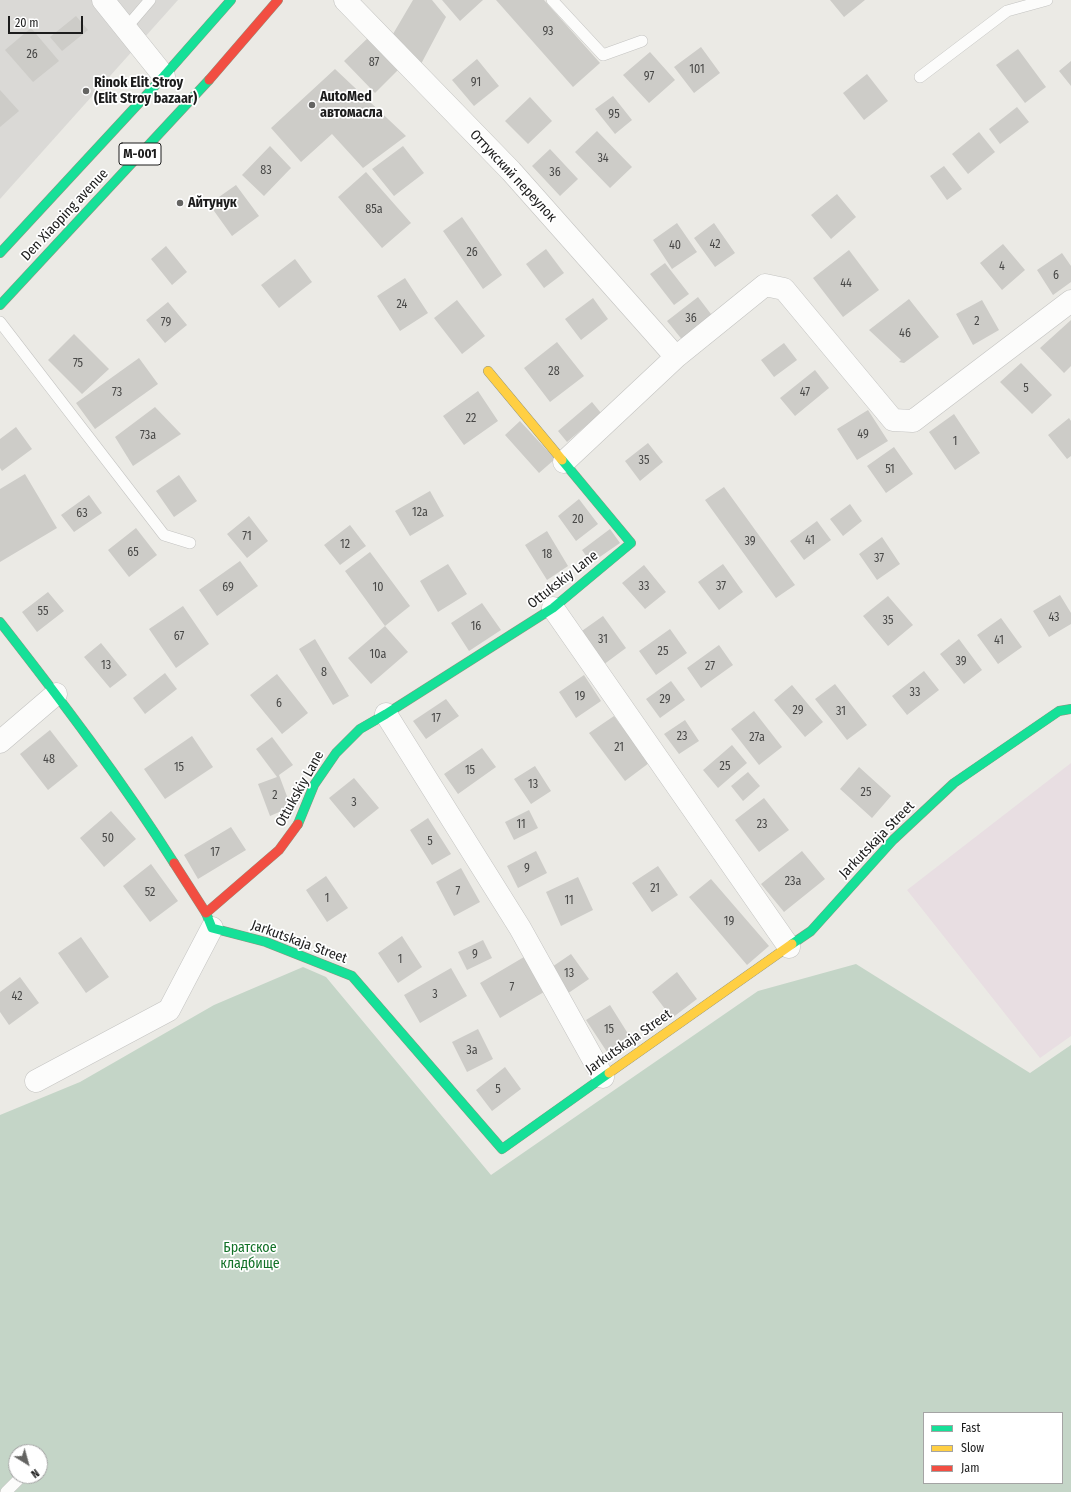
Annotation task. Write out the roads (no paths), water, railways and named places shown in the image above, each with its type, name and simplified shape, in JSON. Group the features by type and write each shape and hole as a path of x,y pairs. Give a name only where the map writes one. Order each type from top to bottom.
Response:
{"street":[{"path":"103,0 164,76"},
{"name":"Den Xiaoping avenue","path":"1,251 164,76 231,0"},
{"name":"Den Xiaoping avenue","path":"0,305 191,100 278,0"},
{"name":"Оттукский переулок","path":"345,0 511,171 676,357"},
{"path":"564,462 676,357 765,285 784,289 893,420 913,421 1071,301"},
{"name":"Ottukskiy Lane","path":"209,920 279,850 298,824 314,785 336,753 360,729 553,608 631,544 488,371"},
{"path":"553,608 789,947"},
{"path":"0,622 56,694 146,818 209,920 169,1010 36,1081"},
{"path":"0,742 56,694"},
{"name":"Jarkutskaja Street","path":"209,920 352,976 502,1149 811,931 893,840 954,783 1059,711 1071,709"},
{"path":"386,714 520,928 604,1077"}],"lane":[{"path":"126,28 150,0"},
{"path":"552,0 603,55 642,41"},
{"path":"920,77 1007,11 1046,0"},
{"path":"0,322 164,535 190,543"},
{"path":"6,1492 14,1484"}],"place":[{"name":"Rinok Elit Stroy (Elit Stroy bazaar)","path":"86,91"},
{"name":"AutoMed автомасла","path":"312,105"},
{"name":"Айтунук","path":"180,203"}],"park label":[{"name":"Братское кладбище","path":"250,1256"}]}
